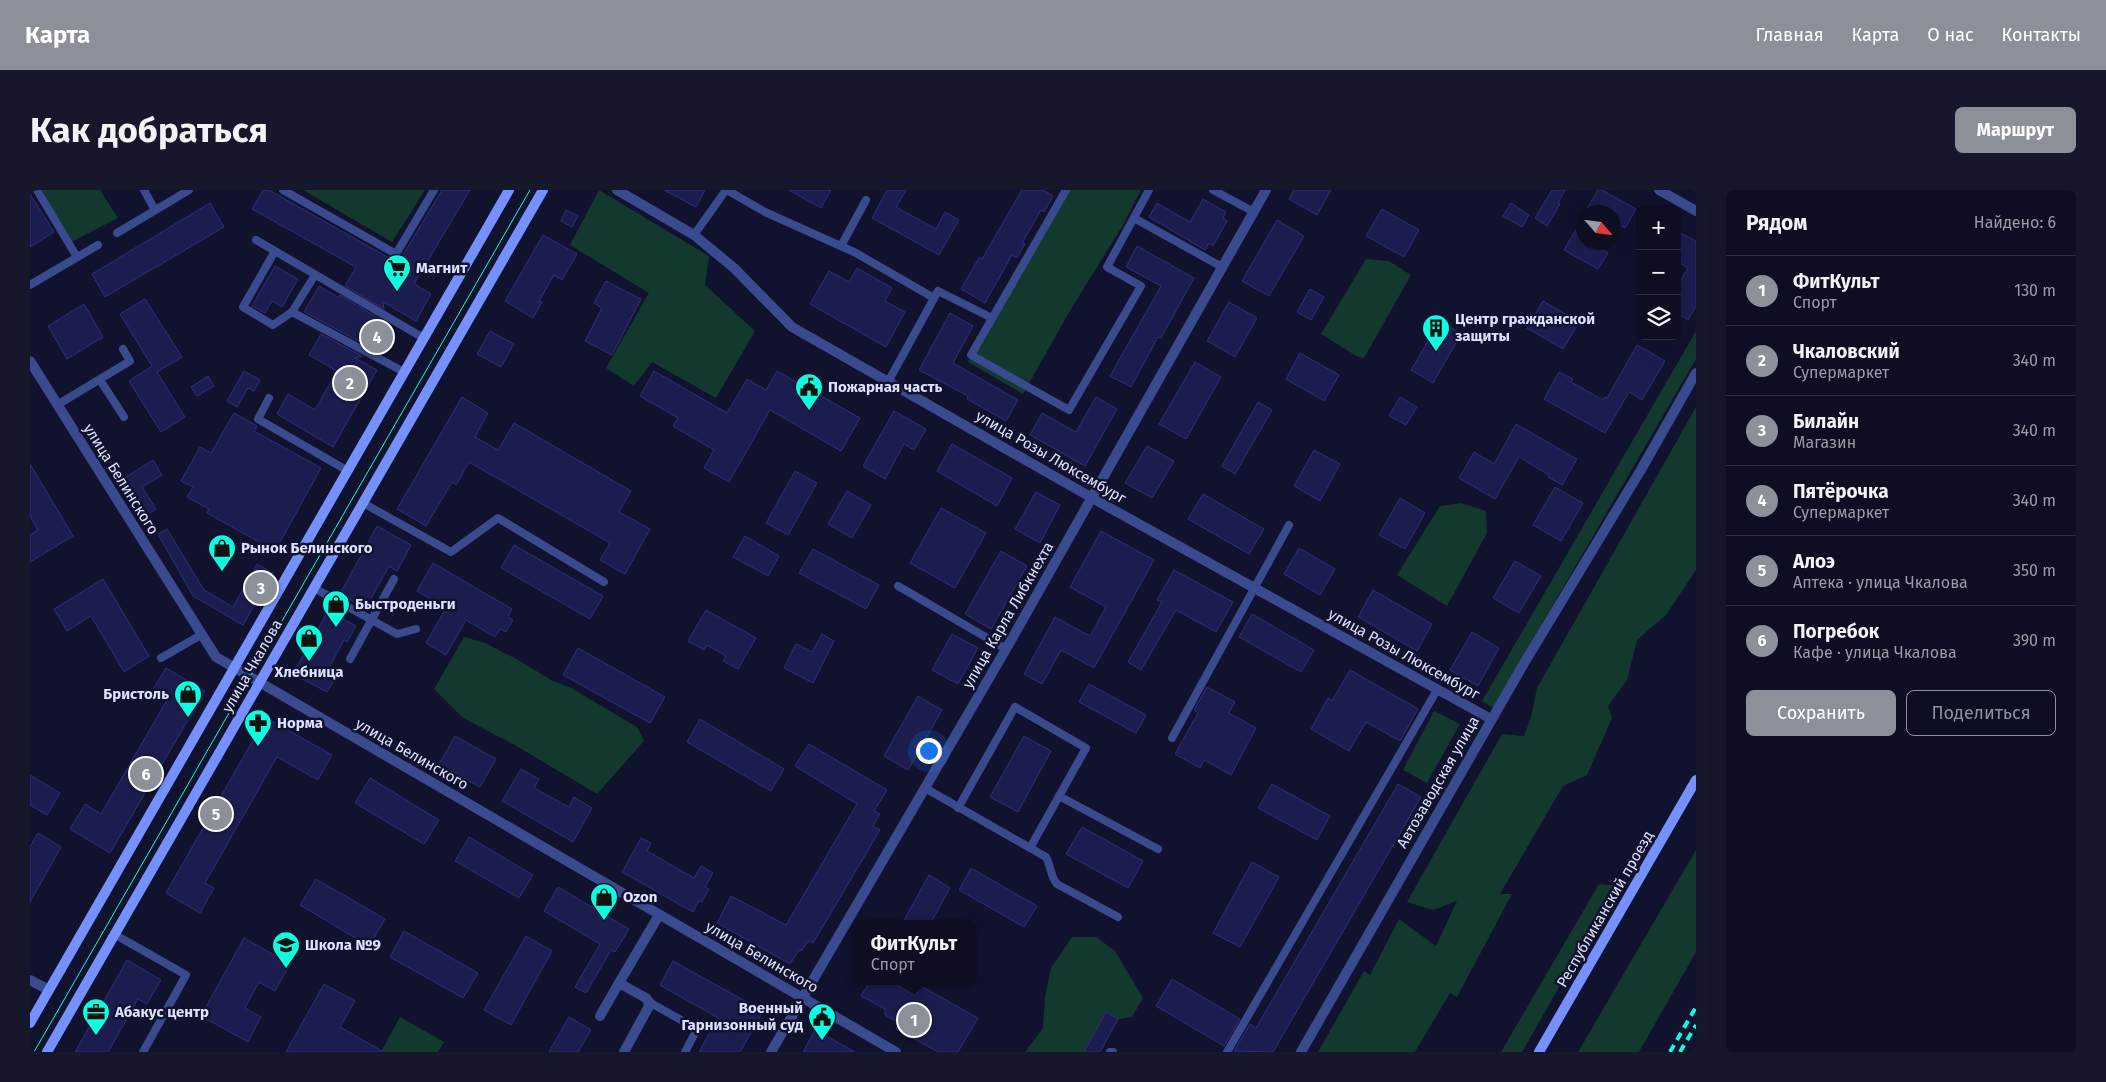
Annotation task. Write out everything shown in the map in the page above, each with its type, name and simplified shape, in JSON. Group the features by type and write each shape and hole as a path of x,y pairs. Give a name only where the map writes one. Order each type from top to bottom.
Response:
{"main road":[{"name":"улица Чкалова","path":"30,1023 509,190"},
{"name":"улица Чкалова","path":"47,1052 543,190"},
{"name":"Республиканский проезд","path":"1539,1052 1696,780"}],"street":[{"name":"улица Розы Люксембург","path":"617,190 694,235 734,268 792,327 1253,588 1491,720"},
{"name":"улица Карла Либкнехта","path":"772,1052 1006,649 1266,190"},
{"path":"1660,190 1696,211"},
{"name":"улица Белинского","path":"30,361 201,636 216,657 896,1052"},
{"name":"Автозаводская улица","path":"1301,1052 1491,720 1696,374"},
{"path":"600,1016 659,915"},
{"path":"30,980 49,990"},
{"path":"619,983 646,998 649,1002 648,1008 624,1052"}],"lane":[{"path":"37,190 77,257"},
{"path":"144,190 155,210"},
{"path":"117,233 188,190"},
{"path":"283,190 396,254 434,190"},
{"path":"694,235 726,190 765,212 841,246 934,298"},
{"path":"1066,190 971,355 1069,410 1140,286 1107,267 1149,190"},
{"path":"1213,190 1254,212"},
{"path":"841,246 866,200"},
{"path":"1134,218 1222,266"},
{"path":"256,240 424,338"},
{"path":"30,285 98,244"},
{"path":"274,251 243,307 273,326 292,312 315,275"},
{"path":"888,382 938,291 992,318"},
{"path":"292,312 404,372"},
{"path":"57,405 130,361 123,349"},
{"path":"100,380 124,417"},
{"path":"269,398 258,419 348,471"},
{"path":"363,503 451,552 498,518 604,582"},
{"path":"1172,738 1289,525"},
{"path":"350,659 394,579"},
{"path":"898,586 1006,649"},
{"path":"314,588 397,634 416,629"},
{"path":"161,658 201,636"},
{"path":"1226,1052 1437,690"},
{"path":"958,808 1015,707 1086,748 1030,848"},
{"path":"925,788 1046,857 1050,864 1052,878 1057,884 1118,917"},
{"path":"1059,796 1158,849"},
{"path":"114,934 186,975 143,1052"},
{"path":"649,1002 697,1029 685,1052"}],"green space":[{"path":"42,190 100,190 118,218 71,242"},
{"path":"303,190 425,190 392,242"},
{"path":"599,190 709,256 705,285 755,331 716,398 652,362 634,386 606,368 649,293 570,245"},
{"path":"1066,190 1141,190 1123,225 1071,309 1023,394 968,362"},
{"path":"1366,259 1389,261 1411,275 1364,358 1358,357 1321,334"},
{"path":"1696,331 1696,359 1493,708 1482,701"},
{"path":"1696,407 1696,570 1666,615 1637,640 1627,680 1608,706 1612,718 1587,775 1563,786 1500,894 1512,894 1457,997 1450,993 1415,1052 1318,1052 1364,971 1370,975 1399,919 1436,946 1457,901 1433,910 1407,902 1502,734 1524,736 1531,717 1537,688"},
{"path":"1461,503 1486,511 1487,533 1447,606 1397,575 1440,506"},
{"path":"464,637 485,643 553,681 571,688 637,727 644,741 597,794 513,744 463,718 434,689"},
{"path":"1434,711 1460,724 1427,783 1403,770"},
{"path":"1696,850 1696,952 1639,1052 1578,1052"},
{"path":"1599,884 1617,886 1522,1052 1501,1052"},
{"path":"1072,937 1096,937 1115,951 1143,998 1132,1017 1118,1019 1106,1012 1084,1052 1025,1052 1043,1028 1045,997 1051,968"},
{"path":"400,1017 444,1042 438,1052 381,1052"}],"building":[{"path":"263,190 269,190 398,263 442,190 470,190 414,284 431,294 416,321 383,302 384,309 345,286 356,267 252,209"},
{"path":"664,190 705,190 696,207"},
{"path":"789,190 831,190 821,208"},
{"path":"887,190 906,190 896,207 936,229 945,212 959,220 939,255 872,218"},
{"path":"1022,190 1043,190 1053,196 1044,212 1041,210 1022,243 1025,244 1017,258 1012,255 985,303 961,289 979,258 982,259"},
{"path":"1294,190 1331,190 1317,215 1289,199"},
{"path":"1552,190 1565,190 1558,203 1560,204 1547,226 1535,218"},
{"path":"1598,190 1602,190 1636,209 1625,228 1621,225 1621,205 1589,205"},
{"path":"30,194 54,232 30,247"},
{"path":"1203,199 1226,212 1223,218 1227,221 1213,246 1209,243 1205,250 1149,217 1157,203 1190,222"},
{"path":"210,203 224,227 105,297 92,274"},
{"path":"1511,203 1529,215 1522,227 1503,216"},
{"path":"1382,209 1419,230 1404,257 1366,236"},
{"path":"566,210 578,216 572,227 561,221"},
{"path":"1277,220 1304,236 1269,296 1242,281"},
{"path":"1576,230 1576,250 1603,250 1608,253 1598,269 1564,250"},
{"path":"1681,233 1696,241 1696,306 1688,320 1681,316 1681,280 1688,268 1681,264"},
{"path":"543,235 577,254 562,280 554,275 539,301 542,302 533,318 505,301"},
{"path":"1137,246 1194,278 1161,338 1158,337 1131,387 1110,376 1161,286 1126,267"},
{"path":"275,266 298,279 282,307 272,301 265,313 252,306"},
{"path":"857,268 892,288 885,301 905,312 886,347 810,304 829,271 849,282"},
{"path":"606,281 641,299 612,355 585,341 602,308 594,303"},
{"path":"319,286 339,298 340,295 388,324 391,335 386,348 379,352 304,312"},
{"path":"1310,289 1324,297 1311,320 1297,312"},
{"path":"145,299 182,357 157,372 185,417 161,432 129,381 152,366 120,314"},
{"path":"1543,301 1579,322 1563,349 1527,328"},
{"path":"1229,302 1257,318 1235,357 1207,341"},
{"path":"84,304 103,337 67,359 48,326"},
{"path":"950,313 973,326 953,363 1018,400 1006,421 967,399 968,396 919,370"},
{"name":"Центр гражданской защиты","path":"1440,321 1461,334 1433,383 1411,370"},
{"path":"490,331 514,344 501,367 477,354"},
{"path":"321,334 362,356 355,358 377,370 333,447 277,414 288,394 315,410 337,371 309,355"},
{"path":"1637,345 1665,361 1642,400 1629,392 1605,433 1544,399 1559,372 1573,379 1571,382 1603,400 1605,397 1607,398"},
{"path":"1300,353 1339,375 1324,401 1286,379"},
{"path":"1195,362 1221,377 1186,439 1159,424"},
{"path":"244,371 260,380 254,391 248,388 237,407 227,401"},
{"path":"654,371 727,413 747,379 766,390 777,371 860,418 841,451 770,410 729,482 704,468 714,450 673,426 678,418 640,396"},
{"path":"208,376 214,386 197,396 191,387"},
{"path":"462,397 488,413 475,437 498,450 514,423 631,491 619,512 650,529 625,574 600,560 610,543 469,462 456,485 452,482 426,526 397,509"},
{"path":"1096,397 1117,409 1085,466 1030,435 1042,413 1076,432"},
{"path":"1400,397 1417,407 1406,425 1389,416"},
{"path":"1258,402 1272,410 1235,474 1222,466"},
{"path":"894,411 926,429 914,450 904,444 885,479 863,466"},
{"path":"234,413 257,426 254,431 321,468 275,551 207,513 209,509 187,497 193,487 181,481 200,447 211,453"},
{"path":"1516,424 1577,459 1562,485 1519,457 1495,499 1459,478 1474,452 1494,464"},
{"path":"952,444 1012,478 997,506 937,471"},
{"path":"1147,446 1174,461 1152,498 1125,483"},
{"path":"1314,450 1340,464 1320,501 1294,486"},
{"path":"153,460 162,475 142,487 156,509 146,516 123,479"},
{"path":"30,464 73,536 30,562 30,535 38,530 30,516"},
{"path":"795,471 817,483 788,535 766,523"},
{"path":"1555,487 1583,503 1561,541 1533,525"},
{"path":"847,491 871,505 852,538 828,524"},
{"path":"1036,492 1060,505 1040,543 1015,529"},
{"path":"1203,494 1264,529 1249,554 1188,519"},
{"path":"1400,498 1425,513 1405,549 1379,535"},
{"path":"941,508 986,533 955,588 910,563"},
{"path":"377,526 411,545 397,571 389,566 366,608 340,594"},
{"path":"167,529 204,590 233,607 257,564 273,573 243,625 193,596 158,534"},
{"path":"1101,531 1154,560 1094,668 1061,650 1042,684 1024,674 1055,617 1090,636 1106,607 1070,587"},
{"path":"745,536 779,556 768,576 733,557"},
{"path":"514,545 603,596 590,619 501,568"},
{"path":"1299,548 1335,569 1320,595 1284,574"},
{"path":"813,549 879,585 866,609 799,573"},
{"path":"1001,551 1027,566 991,629 965,614"},
{"path":"1515,561 1541,576 1519,613 1493,598"},
{"path":"433,563 512,609 508,617 513,620 506,632 500,629 495,637 466,620 446,655 426,643 446,608 417,591"},
{"path":"1174,570 1233,602 1216,632 1176,610 1141,670 1128,662 1162,602 1157,600"},
{"path":"103,579 149,656 124,672 91,616 67,631 54,609"},
{"path":"1373,590 1432,624 1417,651 1358,617"},
{"path":"706,610 756,638 738,669 723,661 726,656 707,645 704,650 688,641"},
{"path":"328,611 356,626 347,642 344,640 330,666 339,671 327,692 293,674"},
{"path":"1252,614 1314,650 1301,672 1239,637"},
{"path":"1472,632 1499,648 1478,686 1450,670"},
{"path":"822,634 834,641 813,683 784,668 796,644 812,652"},
{"path":"952,634 978,648 958,684 932,670"},
{"path":"578,648 665,697 650,723 563,675"},
{"path":"166,668 205,691 110,853 70,829 85,804 101,814 167,700 152,691"},
{"path":"1350,670 1418,709 1400,741 1366,722 1349,751 1311,729 1328,698 1332,701"},
{"path":"1089,684 1146,715 1136,733 1079,702"},
{"path":"1207,687 1235,702 1229,713 1256,728 1231,775 1204,760 1200,768 1175,754 1198,713 1194,710"},
{"path":"918,696 942,710 908,770 884,756"},
{"path":"700,719 784,769 771,791 687,742"},
{"path":"272,721 332,755 318,780 277,757 205,883 214,888 200,913 166,893 257,733 264,736"},
{"path":"455,736 496,759 480,787 439,764"},
{"path":"1024,736 1051,751 1018,812 990,797"},
{"path":"809,744 887,790 874,811 880,814 873,826 880,830 813,943 808,941 802,950 799,950 790,964 717,923 731,896 786,925 857,804 795,766"},
{"path":"521,769 539,779 534,788 569,807 574,797 592,808 573,842 502,801"},
{"path":"30,775 60,793 47,815 30,805"},
{"path":"370,778 439,820 424,844 355,803"},
{"path":"1272,784 1330,816 1317,840 1258,808"},
{"path":"1398,784 1421,797 1273,1052 1234,1051 1250,1024 1256,1028"},
{"path":"1082,827 1143,861 1128,888 1066,854"},
{"path":"38,833 61,847 30,902 30,847"},
{"path":"469,837 533,875 519,898 455,861"},
{"path":"641,838 651,843 647,851 694,878 701,866 713,873 705,887 709,889 702,902 699,901 693,912 622,872"},
{"path":"1252,862 1279,877 1240,947 1213,933"},
{"path":"971,868 1037,906 1024,927 959,890"},
{"path":"929,875 950,888 932,920 904,920"},
{"path":"316,879 385,919 369,946 300,905"},
{"path":"558,887 629,929 615,952 611,950 586,993 575,987 600,944 544,911"},
{"path":"404,931 478,973 463,998 390,957"},
{"path":"526,936 552,951 511,1025 484,1010"},
{"path":"244,938 290,964 275,991 259,982 245,1008 261,1017 248,1042 201,1016"},
{"path":"127,960 161,980 147,1004 138,999 108,1052 75,1052"},
{"path":"673,961 763,1011 740,1052 699,1052 718,1018 660,985"},
{"path":"1172,979 1240,1019 1224,1046 1156,1006"},
{"path":"324,984 355,1001 340,1027 384,1052 286,1052"},
{"path":"868,985 897,985 915,996 921,986 978,1018 958,1052 938,1052 896,1029 899,1023 885,1015 885,1009 861,996"},
{"path":"1106,1012 1118,1019 1100,1052 1084,1052"},
{"path":"569,1017 591,1030 578,1052 549,1052"},
{"name":"Военный Гарнизонный суд","path":"815,1030 855,1052 803,1052"}],"tram line":[{"path":"34,1052 530,190"}],"railway":[{"path":"1670,1052 1696,1007"},
{"path":"1680,1052 1696,1025"}],"place":[{"name":"Магнит","path":"397,292"},
{"name":"Пятёрочка","path":"377,337"},
{"name":"Центр гражданской защиты","path":"1436,352"},
{"name":"Чкаловский","path":"350,383"},
{"name":"Пожарная часть","path":"809,411"},
{"name":"Рынок Белинского","path":"222,572"},
{"name":"Билайн","path":"261,588"},
{"name":"Быстроденьги","path":"336,628"},
{"name":"Хлебница","path":"309,662"},
{"name":"Бристоль","path":"188,718"},
{"name":"Норма","path":"258,747"},
{"name":"Погребок","path":"146,774"},
{"name":"Алоэ","path":"216,814"},
{"name":"Ozon","path":"604,921"},
{"name":"Школа №9","path":"286,969"},
{"name":"ФитКульт","path":"914,1020"},
{"name":"Абакус центр","path":"96,1036"},
{"name":"Военный Гарнизонный суд","path":"822,1041"}]}
